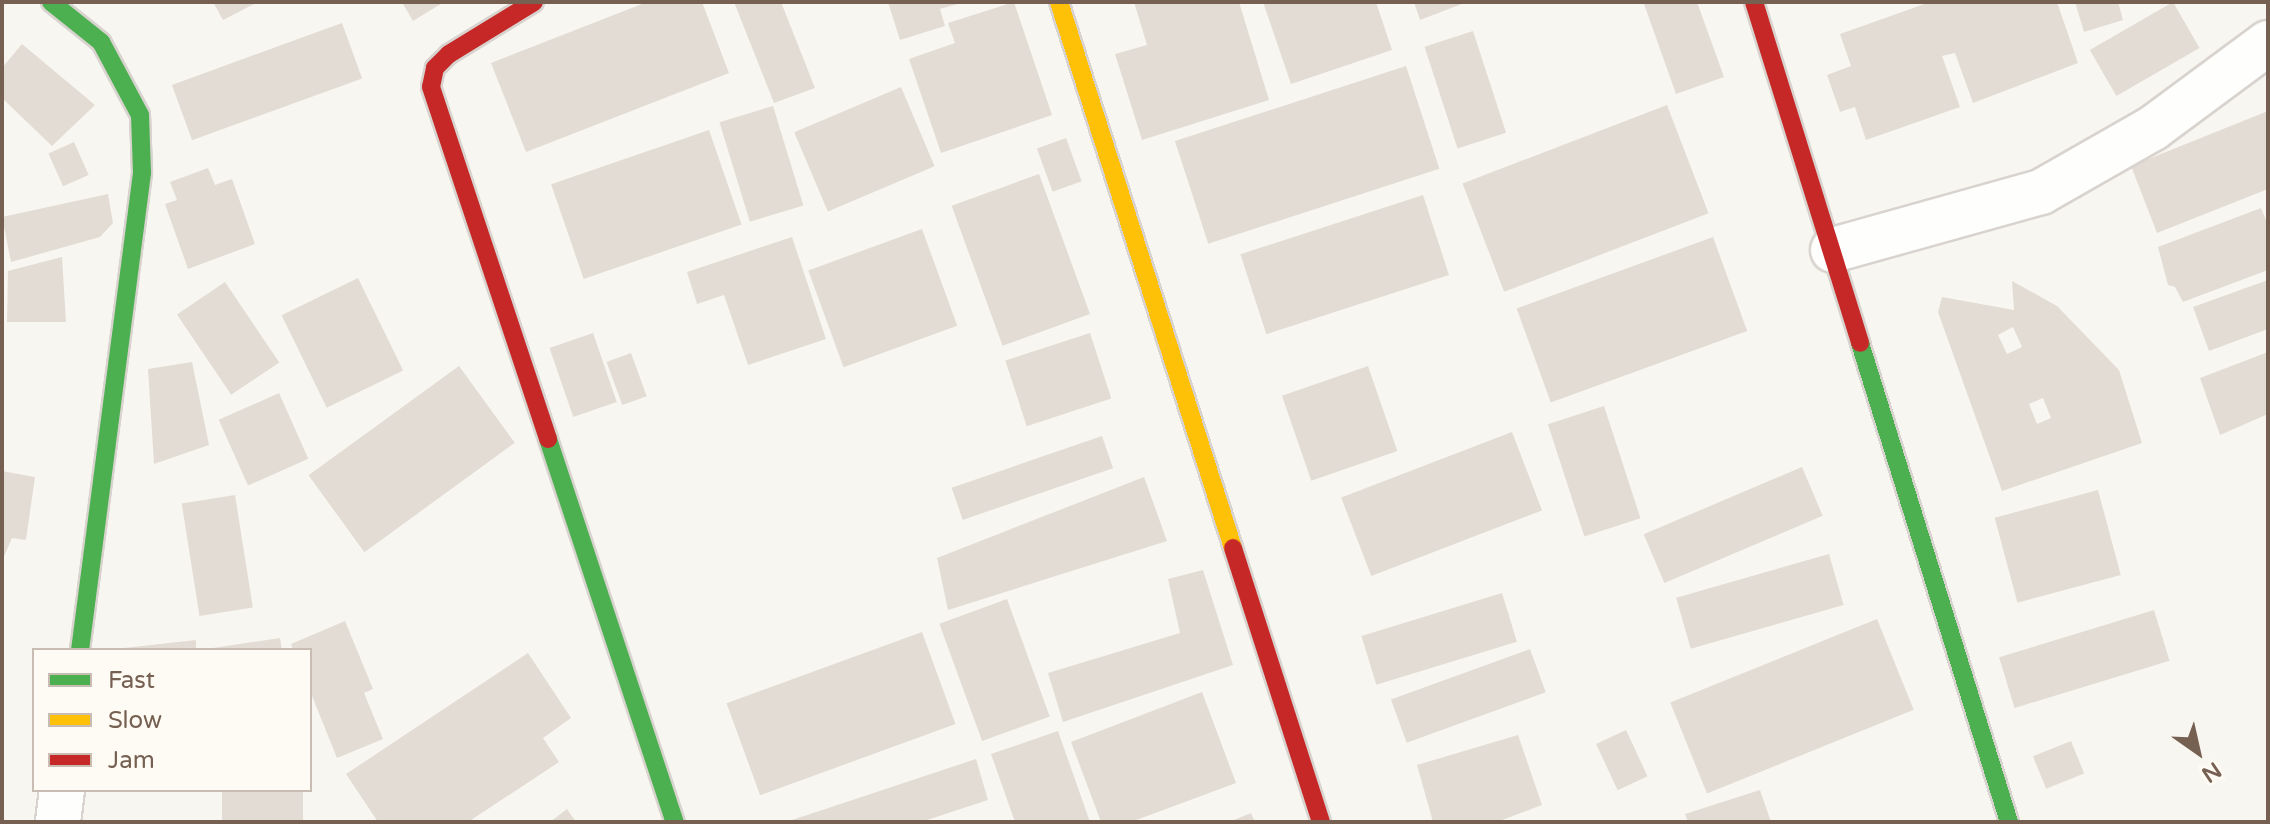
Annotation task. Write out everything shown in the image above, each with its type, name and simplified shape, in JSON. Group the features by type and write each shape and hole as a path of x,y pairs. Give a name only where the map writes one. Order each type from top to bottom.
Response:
{"street":[{"path":"51,2 101,42 140,115 142,173 80,648"},
{"path":"534,2 449,54 435,68 431,87 675,822"},
{"path":"1059,2 1321,822"},
{"path":"1754,2 2009,822"},
{"path":"1833,250 2041,192 2153,128 2268,43"},
{"path":"58,822 62,792"}],"building":[{"path":"213,2 258,2 223,20"},
{"path":"402,2 444,2 413,21"},
{"path":"647,2 702,2 729,73 526,152 491,63"},
{"path":"734,2 781,2 815,88 774,103"},
{"path":"888,2 961,3 940,9 945,26 900,40"},
{"path":"1014,2 1052,115 941,153 909,59 955,43 948,23"},
{"path":"1134,2 1239,2 1269,100 1142,140 1115,54 1147,45"},
{"path":"1263,2 1376,2 1392,50 1291,84"},
{"path":"1414,2 1467,2 1420,20"},
{"path":"1697,2 1724,77 1676,94 1644,4"},
{"path":"1930,2 2057,2 2078,63 1973,103 1955,53 1942,56 1960,107 1866,140 1855,107 1840,112 1827,75 1851,66 1840,34"},
{"path":"2075,2 2118,2 2123,20 2084,32"},
{"path":"2173,2 2200,48 2116,96 2090,50"},
{"path":"342,23 362,78 192,140 172,85"},
{"path":"1473,31 1506,133 1458,149 1424,47"},
{"path":"22,44 95,105 52,146 2,98 2,68"},
{"path":"1406,66 1439,169 1208,244 1175,141"},
{"path":"901,87 935,166 828,211 794,132"},
{"path":"1667,105 1709,213 1504,292 1463,183"},
{"path":"773,106 803,205 750,222 719,122"},
{"path":"2268,111 2268,189 2157,233 2131,166"},
{"path":"709,130 742,225 584,279 551,184"},
{"path":"1066,138 1082,181 1053,192 1037,149"},
{"path":"74,142 89,175 63,186 48,153"},
{"path":"208,168 215,185 232,179 255,244 188,269 165,204 177,200 170,182"},
{"path":"1039,174 1090,314 1003,346 952,206"},
{"path":"108,194 113,223 100,237 11,262 2,217"},
{"path":"1423,195 1449,275 1266,334 1240,254"},
{"path":"2261,208 2268,225 2268,270 2183,302 2175,287 2168,285 2158,247"},
{"path":"922,229 957,326 844,367 808,270"},
{"path":"792,237 826,339 748,365 724,295 697,304 687,272"},
{"path":"1713,237 1747,331 1551,402 1517,308"},
{"path":"62,257 66,322 7,322 8,271"},
{"path":"358,278 403,371 327,408 282,315"},
{"path":"2268,280 2268,329 2209,351 2193,307"},
{"path":"2012,281 2057,306 2119,370 2142,443 2002,491 1938,312 1942,297 2014,310","holes":["2013,327 2022,347 2007,354 1998,335","2043,398 2051,418 2037,424 2029,404"]},
{"path":"225,282 279,362 231,395 177,314"},
{"path":"593,333 617,402 573,417 550,348"},
{"path":"1090,333 1111,399 1027,426 1005,361"},
{"path":"2268,352 2268,414 2220,435 2200,378"},
{"path":"631,353 647,396 622,405 607,362"},
{"path":"192,362 209,445 154,464 148,369"},
{"path":"459,366 515,443 364,552 309,475"},
{"path":"1368,366 1397,451 1311,481 1282,396"},
{"path":"279,393 308,459 248,486 219,420"},
{"path":"1604,406 1640,518 1584,536 1548,424"},
{"path":"1512,432 1542,510 1371,576 1341,498"},
{"path":"1102,436 1113,468 963,520 952,488"},
{"path":"1802,467 1823,516 1664,583 1644,534"},
{"path":"2,471 35,477 26,540 12,538 2,561"},
{"path":"1144,477 1167,541 948,610 937,558"},
{"path":"2098,490 2121,575 2017,603 1995,518"},
{"path":"235,495 253,608 199,616 182,503"},
{"path":"1829,554 1844,605 1691,649 1676,598"},
{"path":"1203,570 1233,665 1063,722 1048,673 1180,633 1168,579"},
{"path":"1502,593 1517,642 1376,685 1361,636"},
{"path":"1007,599 1050,716 982,741 939,624"},
{"path":"2154,610 2169,661 2015,708 1999,657"},
{"path":"1877,619 1914,710 1707,793 1670,703"},
{"path":"345,621 373,689 364,693 383,739 337,758 312,696 312,648 292,648 291,644"},
{"path":"922,632 956,724 760,795 727,703"},
{"path":"280,638 282,648 213,648"},
{"path":"196,640 196,648 124,648"},
{"path":"1530,649 1546,692 1407,743 1391,700"},
{"path":"528,653 571,718 543,738 559,762 468,822 378,822 346,774"},
{"path":"1202,692 1236,783 1131,822 1101,822 1071,742"},
{"path":"1626,730 1648,776 1618,790 1596,744"},
{"path":"1058,731 1090,822 1015,822 991,754"},
{"path":"1518,735 1542,805 1497,822 1433,822 1417,765"},
{"path":"2071,741 2084,773 2046,789 2033,756"},
{"path":"976,759 988,800 921,822 786,822"},
{"path":"1760,790 1771,822 1688,822 1685,814"},
{"path":"222,792 303,792 303,822 222,822"},
{"path":"567,809 576,822 550,822"},
{"path":"1251,813 1255,822 1229,822"}],"traffic: fast":[{"path":"51,2 101,42 140,115 142,173 80,648"},
{"path":"1860,343 2009,822"},
{"path":"548,439 675,822"}],"traffic: slow":[{"path":"1059,2 1233,548"}],"traffic: jam":[{"path":"534,2 449,54 435,68 431,87 548,439"},
{"path":"1754,2 1860,343"},
{"path":"1233,548 1321,822"}]}
